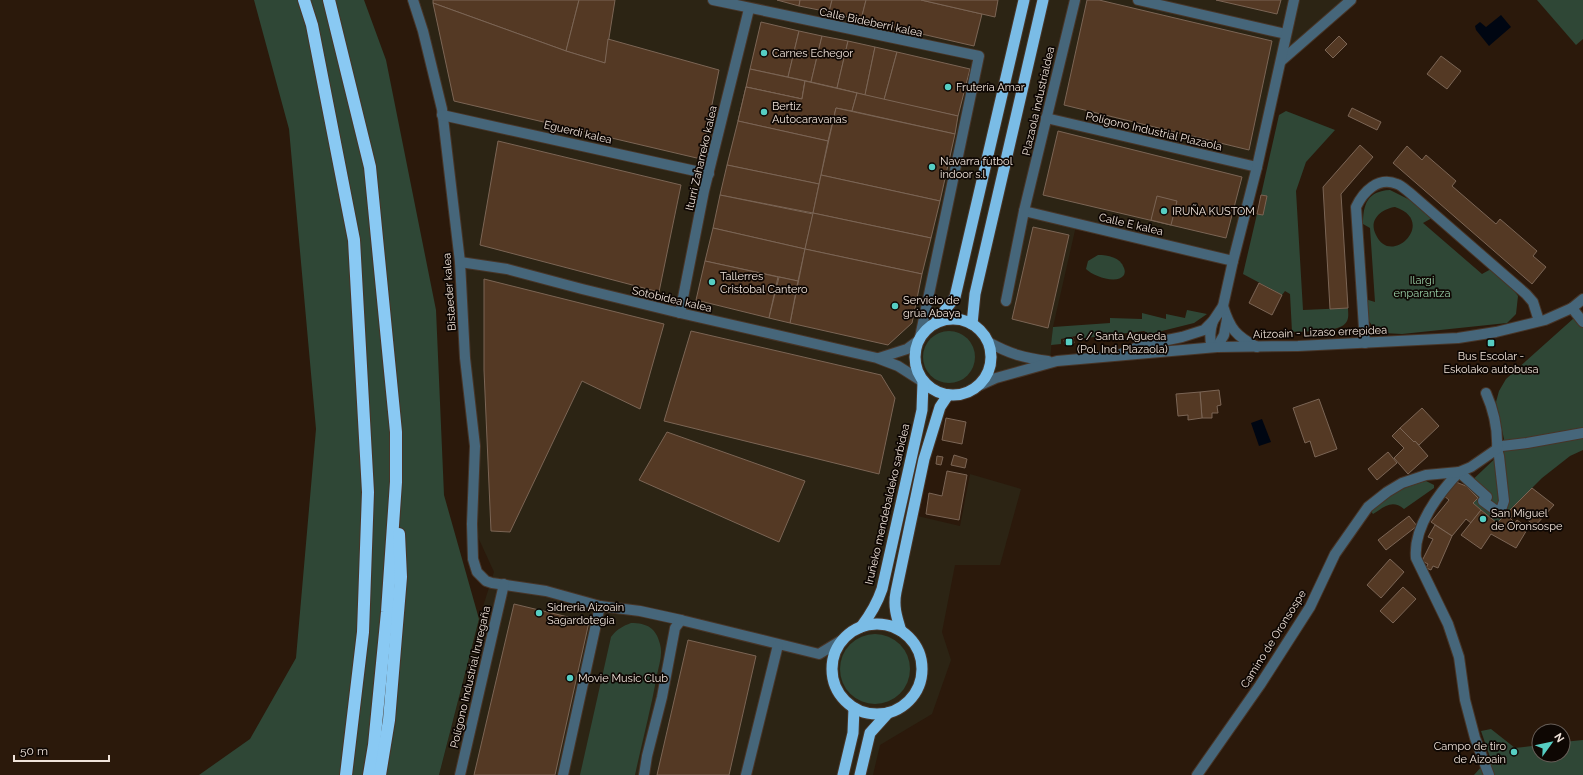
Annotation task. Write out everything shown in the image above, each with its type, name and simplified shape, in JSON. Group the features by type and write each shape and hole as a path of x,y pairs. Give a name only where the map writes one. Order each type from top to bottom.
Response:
{"highway":[{"path":"304,0 312,26 354,240 368,484 363,632 346,775"},
{"path":"328,0 370,168 396,432 396,482 401,577 389,720 380,775"},
{"path":"936,322 945,319 963,320 972,324 981,332 988,342 991,358 987,373 976,387 964,393 948,395 937,391 923,382 915,364 915,354 919,339 928,328 936,322 955,297 1024,0"},
{"path":"972,324 975,294 1043,0"},
{"name":"Iruñeko mendebaldeko sarbidea","path":"861,627 878,602 882,589 922,410 923,382"},
{"path":"901,631 894,602 924,458 940,407 948,395"},
{"path":"369,775 374,745 385,628 396,482"},
{"path":"871,624 892,626 901,631 909,638 920,655 922,664 920,684 915,694 903,706 888,713 870,714 854,708 840,695 832,677 833,658 842,640 851,632 871,624"},
{"path":"843,775 853,733 854,708"},
{"path":"860,775 870,733 888,713"}],"street":[{"name":"Bistaeder kalea","path":"413,0 423,31 442,115 460,262 465,358 475,446 472,524 473,559 477,572 486,581 504,584"},
{"name":"Calle Bideberri kalea","path":"713,0 749,9 978,56 919,339"},
{"name":"Plazaola industrialdea","path":"1006,301 1024,211 1075,0"},
{"path":"1138,0 1286,34"},
{"path":"1119,354 1143,345 1204,330 1213,321 1223,306 1257,167 1294,0"},
{"path":"1281,61 1351,0"},
{"name":"Iturri Zaharreko kalea","path":"680,313 709,174 749,9"},
{"name":"Eguerdi kalea","path":"442,115 709,174"},
{"name":"Polígono Industrial Plazaola","path":"1046,118 1257,167"},
{"path":"1365,343 1356,207 1361,196 1373,186 1388,182 1397,184 1410,193 1526,294 1537,311 1539,321"},
{"name":"Calle E kalea","path":"1024,211 1233,261"},
{"name":"Sotobidea kalea","path":"460,262 507,269 680,313 880,358 898,366 923,382"},
{"name":"Aitzoain - Lizaso errepidea","path":"1050,362 1119,354 1215,347 1365,343 1458,338 1496,332 1539,321 1572,308 1583,299"},
{"path":"1223,306 1232,329 1239,336 1257,347"},
{"path":"1572,308 1583,322"},
{"path":"1213,321 1210,339 1215,347 1224,336 1227,319"},
{"path":"880,358 907,349 919,339"},
{"path":"988,342 1004,351 1022,357 1050,362"},
{"path":"976,387 996,378 1050,362"},
{"path":"1459,472 1487,497 1483,502 1498,512 1504,501 1497,449 1498,433 1492,407 1486,393"},
{"path":"1489,775 1475,738 1465,700 1459,657 1448,624 1416,558 1416,550 1422,529 1434,502 1459,472 1471,468 1502,446 1583,433"},
{"name":"Camino de Oronsospe","path":"1197,775 1260,684 1310,607 1334,554 1368,507 1381,496 1402,483 1426,475 1459,472"},
{"path":"504,584 546,591 600,606 640,611 682,620 819,654 842,640"},
{"name":"Polígono Industrial Iruregaña","path":"460,775 504,584"},
{"path":"563,775 600,606"},
{"path":"644,775 647,756 662,697 675,628 682,620"},
{"path":"746,775 778,645"}],"shaded area":[{"path":"413,0 1351,0 1281,61 1233,261 1076,226 1053,327 1050,362 976,389 938,400 931,408 909,514 960,526 970,474 1021,489 1000,565 955,565 942,632 951,660 932,714 880,745 873,775 439,775 479,619 494,572 472,524 475,446 442,109"},
{"path":"1501,15 1511,27 1489,46 1476,30 1475,26 1480,22 1486,27"},
{"path":"1262,419 1271,442 1259,446 1251,423"}],"green space":[{"path":"254,0 364,0 386,60 436,310 444,495 479,619 439,775 199,775 250,739 296,658 316,429 289,129"},
{"path":"1537,0 1583,0 1583,39 1576,45"},
{"path":"1286,111 1335,130 1306,162 1296,191 1303,310 1348,308 1347,321 1344,325 1338,328 1292,332 1290,294 1285,291 1282,295 1243,274 1257,214 1263,215 1267,196 1261,195 1279,115"},
{"name":"Ilargi enparantza","path":"1390,190 1412,201 1432,218 1423,223 1482,274 1491,269 1512,288 1518,296 1516,314 1507,323 1402,334 1383,333 1374,328 1366,317 1365,299 1375,302 1370,228 1363,224 1363,217 1365,205 1368,200 1371,196 1382,191","holes":["1395,207 1407,214 1412,222 1412,231 1407,239 1400,244 1391,247 1383,244 1374,230 1377,216 1385,210"]},
{"path":"1098,255 1110,256 1120,261 1124,268 1124,275 1121,278 1111,279 1099,277 1089,272 1086,269 1088,261"},
{"path":"1187,310 1207,314 1194,323 1150,334 1144,331 1077,339 1076,336 1061,339 1061,344 1051,345 1053,327 1110,323 1110,318 1142,319 1142,313 1166,319 1166,314 1185,318"},
{"path":"1574,318 1583,328 1583,450 1570,456 1542,478 1497,523 1473,503 1478,498 1466,486 1502,452 1504,439 1496,402 1499,391 1506,379"},
{"path":"944,331 954,331 968,338 975,352 975,362 968,376 954,383 944,383 934,379 927,372 923,362 923,352 927,342 934,335"},
{"path":"1426,481 1434,485 1434,488 1404,509 1400,506 1392,504 1373,514 1370,510 1390,496 1410,485"},
{"path":"631,623 646,625 653,630 661,648 652,700 635,775 580,775 611,637 620,628"},
{"path":"875,634 888,637 900,644 907,656 910,669 907,682 900,694 888,701 875,704 862,701 850,694 843,682 840,669 843,656 850,644 862,637"},
{"name":"Campo de tiro de Aizoain","path":"1491,729 1515,748 1531,746 1531,763 1571,763 1571,741 1583,740 1583,775 1474,775 1490,757 1481,731"}],"building":[{"path":"433,0 579,0 566,51 433,3"},
{"path":"579,0 615,0 605,63 566,51"},
{"path":"777,0 800,0 799,6"},
{"path":"800,0 832,0 829,12 799,6"},
{"path":"832,0 866,0 861,20 829,12"},
{"path":"866,0 921,0 982,14 974,46 861,20"},
{"path":"921,0 998,0 995,17"},
{"path":"1087,0 1099,0 1272,41 1249,150 1064,105"},
{"path":"1216,0 1281,0 1277,14"},
{"path":"433,3 566,51 605,63 608,39 719,70 701,159 454,101"},
{"path":"761,22 799,31 788,77 750,69"},
{"path":"799,31 822,36 811,82 788,77"},
{"path":"822,36 848,41 837,88 811,82"},
{"path":"1339,36 1347,44 1333,58 1325,50"},
{"path":"848,41 875,47 865,95 837,88"},
{"path":"875,47 897,52 884,100 865,95"},
{"path":"897,52 970,69 958,116 884,100"},
{"path":"1441,56 1461,71 1447,89 1427,74"},
{"path":"750,69 805,81 802,99 746,87"},
{"path":"805,81 857,93 852,111 836,108 828,141 738,121 746,87 802,99"},
{"path":"805,81 857,93 852,111 836,108 828,141 738,121 746,87 802,99"},
{"path":"857,93 958,116 955,134 852,111"},
{"path":"836,108 955,134 940,201 821,175"},
{"path":"1352,108 1381,122 1377,130 1348,116"},
{"path":"738,121 828,141 819,184 727,165"},
{"path":"1058,131 1242,177 1226,238 1043,195"},
{"path":"498,141 681,185 659,292 480,245"},
{"path":"1360,145 1373,157 1341,194 1348,308 1330,309 1323,187"},
{"path":"1407,146 1422,160 1426,155 1456,181 1452,186 1496,224 1500,219 1537,251 1533,256 1546,267 1532,284 1393,163"},
{"path":"727,165 819,184 813,213 720,195"},
{"path":"821,175 940,201 931,238 813,213"},
{"path":"720,195 813,214 805,249 713,228"},
{"path":"1261,195 1267,196 1263,215 1257,214"},
{"name":"IRUÑA KUSTOM","path":"1157,196 1177,201 1171,225 1151,220"},
{"path":"813,213 931,238 922,274 805,249"},
{"path":"1033,227 1069,235 1048,328 1012,319"},
{"path":"713,228 805,249 798,281 705,261"},
{"path":"805,249 922,274 912,323 888,345 790,323"},
{"path":"705,261 778,277 769,318 696,300"},
{"path":"779,277 798,281 790,323 769,318"},
{"path":"484,279 664,324 640,409 582,381 510,532 491,531 484,370"},
{"path":"1259,283 1282,295 1272,315 1249,303"},
{"path":"691,331 881,375 895,398 879,474 664,421"},
{"name":"c / Santa Agueda (Pol. Ind. Plazaola)","path":"1073,338 1074,343 1065,345 1064,340"},
{"path":"1219,390 1221,405 1217,406 1218,413 1212,413 1212,418 1202,418 1200,392"},
{"path":"1200,392 1202,418 1188,420 1188,415 1178,416 1176,394"},
{"path":"1319,399 1337,449 1315,457 1310,441 1305,443 1293,408"},
{"path":"1422,408 1439,426 1419,445 1400,428"},
{"path":"946,418 966,422 962,444 942,440"},
{"path":"1400,428 1414,442 1415,441 1428,456 1408,474 1394,458 1404,448 1392,436"},
{"path":"667,432 805,481 779,542 639,480"},
{"path":"1388,452 1397,463 1377,480 1368,469"},
{"path":"954,455 967,459 965,468 951,465"},
{"path":"937,456 943,457 941,465 936,464"},
{"path":"947,471 967,475 959,520 926,514 929,493 942,496"},
{"path":"1456,482 1466,486 1478,498 1473,503 1481,510 1471,523 1466,519 1452,536 1431,522 1449,500 1443,495"},
{"name":"San Miguel de Oronsospe","path":"1532,488 1554,505 1535,526 1518,512 1510,518 1515,523 1517,520 1528,528 1516,548 1491,534 1481,549 1461,535 1481,510 1497,523"},
{"path":"1409,516 1417,526 1386,550 1378,540"},
{"path":"1435,525 1452,536 1438,568 1433,566 1431,570 1426,568 1428,564 1422,561 1433,539 1428,537"},
{"path":"1390,559 1404,572 1381,598 1367,585"},
{"path":"1403,587 1416,599 1393,623 1380,611"},
{"path":"514,604 589,622 555,775 474,775"},
{"path":"688,640 756,656 729,775 657,775"}],"place":[{"name":"Carnes Echegor","path":"764,53"},
{"name":"Frutería Amar","path":"948,87"},
{"name":"Bertiz Autocaravanas","path":"764,112"},
{"name":"Navarra fútbol indoor s.l","path":"932,167"},
{"name":"IRUÑA KUSTOM","path":"1164,211"},
{"name":"Tallerres Cristobal Cantero","path":"712,282"},
{"name":"Servicio de grúa Abaya","path":"895,306"},
{"name":"c / Santa Agueda (Pol. Ind. Plazaola)","path":"1069,342"},
{"name":"Bus Escolar - Eskolako autobusa","path":"1491,343"},
{"name":"San Miguel de Oronsospe","path":"1483,519"},
{"name":"Sidreria Aizoain Sagardotegia","path":"539,613"},
{"name":"Movie Music Club","path":"570,678"},
{"name":"Campo de tiro de Aizoain","path":"1514,752"}]}
